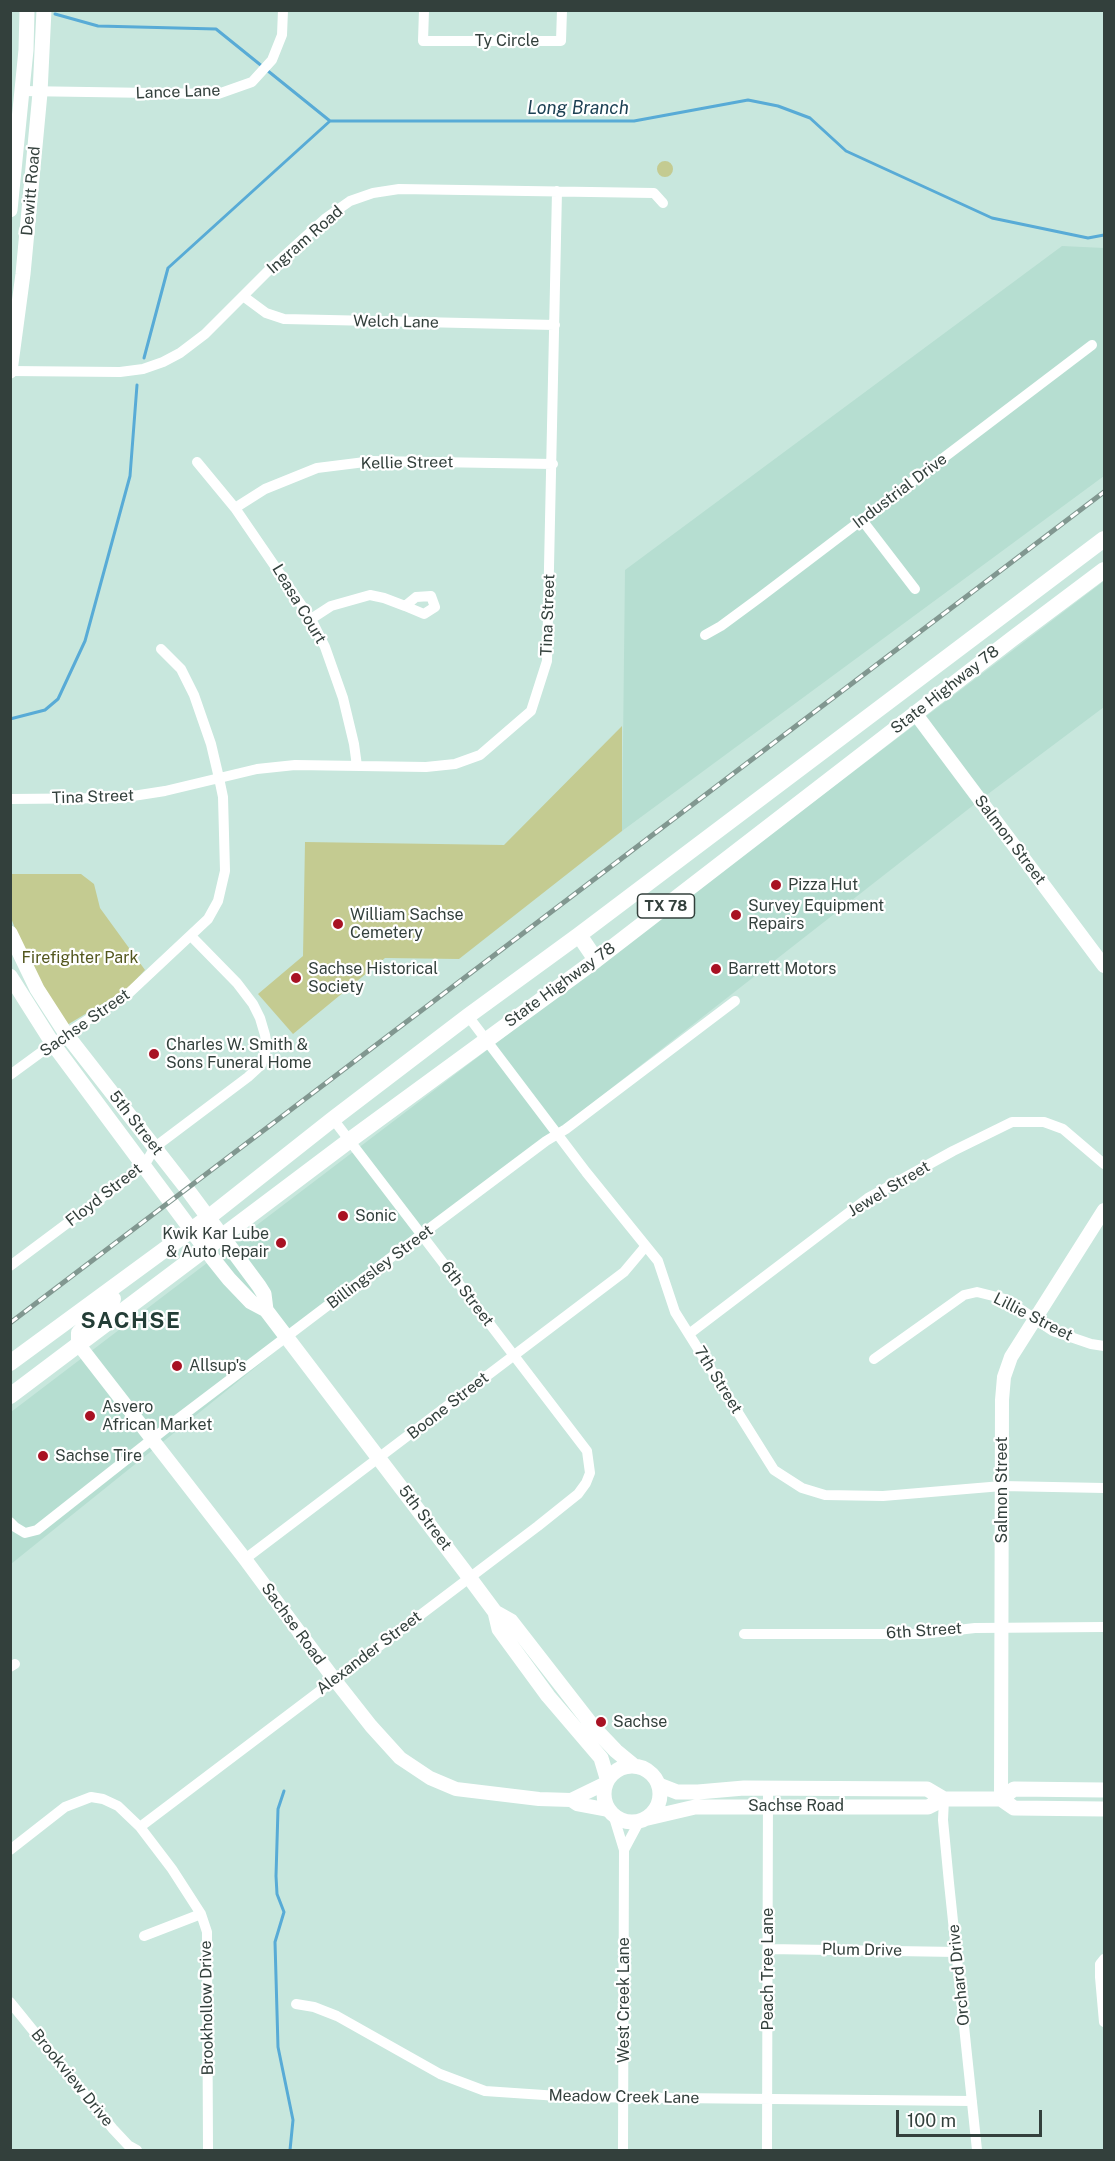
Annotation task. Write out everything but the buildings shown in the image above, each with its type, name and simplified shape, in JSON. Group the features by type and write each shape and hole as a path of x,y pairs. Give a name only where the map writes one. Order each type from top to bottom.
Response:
{"main road":[{"name":"Dewitt Road","path":"10,210 22,91 27,10"},
{"name":"Dewitt Road","path":"10,371 23,273 40,93 44,10"},
{"name":"State Highway 78","path":"10,1363 192,1230 468,1016 579,935 1104,539"},
{"name":"State Highway 78","path":"10,1396 350,1140 596,960 1104,570"},
{"name":"5th Street","path":"10,933 37,989 66,1034 209,1217 264,1294 266,1310"},
{"path":"579,935 596,960"},
{"name":"5th Street","path":"10,976 53,1044 229,1280 251,1302 266,1310 470,1577 495,1612 499,1629 548,1696 601,1758 607,1781"},
{"path":"120,1135 136,1124"},
{"path":"79,1345 79,1333 113,1299 116,1287"},
{"name":"5th Street","path":"495,1612 511,1621 595,1729 633,1765"},
{"path":"633,1765 648,1770 658,1785 659,1803 644,1820 630,1823 620,1820 611,1812 606,1798 607,1781 622,1768 633,1765"},
{"name":"Sachse Road","path":"658,1785 677,1792 768,1788 927,1789 944,1799"},
{"name":"Sachse Road","path":"1001,1799 1014,1789 1104,1790"},
{"name":"Sachse Road","path":"644,1820 695,1807 928,1807 944,1799 1001,1799 1014,1808 1104,1809"}],"street":[{"name":"Lance Lane","path":"22,91 218,94 252,82 272,60 282,35 283,10"},
{"name":"Ty Circle","path":"424,10 423,41 561,41 562,10"},
{"name":"Ingram Road","path":"10,371 120,372 143,369 163,362 205,334 326,218 350,201 373,193 399,189 654,193 663,202"},
{"name":"Tina Street","path":"10,799 120,798 165,791 257,769 295,765 426,767 455,764 480,755 531,711 547,661 553,464 557,191"},
{"name":"Welch Lane","path":"243,296 266,313 284,319 555,325"},
{"name":"Industrial Drive","path":"705,635 729,621 1092,345"},
{"name":"Kellie Street","path":"235,508 265,489 317,468 373,461 553,464"},
{"name":"Leasa Court","path":"197,462 235,508 311,619 325,647 342,698 354,744 357,766"},
{"path":"862,520 915,589"},
{"path":"311,619 331,606 370,595 405,606"},
{"name":"Sachse Street","path":"10,1076 66,1034 129,993 208,919 218,901 225,871 223,797 219,778 211,744 194,695 182,669 161,649"},
{"name":"Salmon Street","path":"915,713 1104,966"},
{"name":"Floyd Street","path":"12,1260 144,1166 155,1147 261,1065 267,1046 264,1028 253,1004 237,983 191,936"},
{"name":"Billingsley Street","path":"10,1522 25,1533 37,1530 286,1337 735,1001"},
{"name":"7th Street","path":"468,1016 658,1261 675,1312 774,1470 802,1488 825,1495 883,1496 1002,1486 1104,1488"},
{"name":"6th Street","path":"333,1119 587,1451 590,1473"},
{"name":"Jewel Street","path":"689,1334 868,1198 953,1151 1012,1122 1044,1122 1063,1129 1104,1164"},
{"name":"Salmon Street","path":"1001,1799 1002,1400 1004,1377 1011,1357 1034,1318 1104,1210"},
{"name":"Boone Street","path":"245,1559 624,1272 645,1247"},
{"name":"Lillie Street","path":"874,1359 964,1294 977,1292 1005,1299 1053,1330 1091,1344 1104,1346"},
{"name":"Sachse Road","path":"79,1345 245,1559 334,1680 400,1758 430,1778 456,1789 539,1799 571,1800 607,1781"},
{"name":"Alexander Street","path":"140,1827 578,1494 590,1473"},
{"name":"6th Street","path":"744,1634 922,1634 1001,1627 1104,1627"},
{"name":"Peach Tree Lane","path":"767,2151 768,1788"},
{"name":"Brookhollow Drive","path":"10,1850 65,1808 91,1797 103,1799 118,1806 140,1827 201,1914 207,1932 208,2151"},
{"name":"Orchard Drive","path":"944,1799 943,1820 977,2151"},
{"name":"Sachse Road","path":"571,1800 577,1804 588,1804 611,1812"},
{"name":"West Creek Lane","path":"611,1812 624,1850 623,2151"},
{"name":"West Creek Lane","path":"624,1850 644,1820"},
{"path":"144,1935 201,1914"},
{"name":"Plum Drive","path":"768,1949 957,1952"},
{"path":"1104,1959 1100,1964 1104,2022"},
{"name":"Brookview Drive","path":"10,2002 112,2129 137,2151"},
{"name":"Meadow Creek Lane","path":"296,2004 314,2007 337,2016 440,2074 485,2091 573,2097 972,2101"}],"shaded area":[{"path":"1062,246 1104,248 1104,476 622,831 625,570"},
{"path":"1104,581 1104,707 980,800 292,1338 11,1564 11,1412"}],"green space":[{"path":"665,161 671,163 673,169 671,175 665,177 659,175 657,169 659,163"},
{"path":"622,726 622,831 459,959 385,958 293,1034 258,994 303,956 305,842 504,845"},
{"name":"Firefighter Park","path":"11,874 81,874 94,884 100,908 145,970 127,989 67,1025 27,959 11,918"}],"waterway":[{"path":"55,14 98,26 216,29 330,121"},
{"name":"Long Branch","path":"144,358 168,268 330,121 634,121 748,100 778,106 810,118 846,151 992,218 1088,238 1104,235"},
{"path":"10,719 45,710 58,699 85,641 130,476 137,385"},
{"path":"284,1791 278,1809 276,1876 277,1894 284,1912 275,1942 278,2047 293,2120 290,2150"}],"railway":[{"path":"10,1323 1104,492"}],"place":[{"name":"Pizza Hut","path":"776,885"},
{"name":"Survey Equipment Repairs","path":"736,915"},
{"name":"William Sachse Cemetery","path":"338,924"},
{"name":"Barrett Motors","path":"716,969"},
{"name":"Sachse Historical Society","path":"296,978"},
{"name":"Charles W. Smith & Sons Funeral Home","path":"154,1054"},
{"name":"Sonic","path":"343,1216"},
{"name":"Kwik Kar Lube & Auto Repair","path":"281,1243"},
{"name":"Allsup's","path":"177,1366"},
{"name":"Asvero African Market","path":"90,1416"},
{"name":"Sachse Tire","path":"43,1456"},
{"name":"Sachse","path":"601,1722"}],"district":[{"name":"SACHSE","path":"131,1321"}]}
